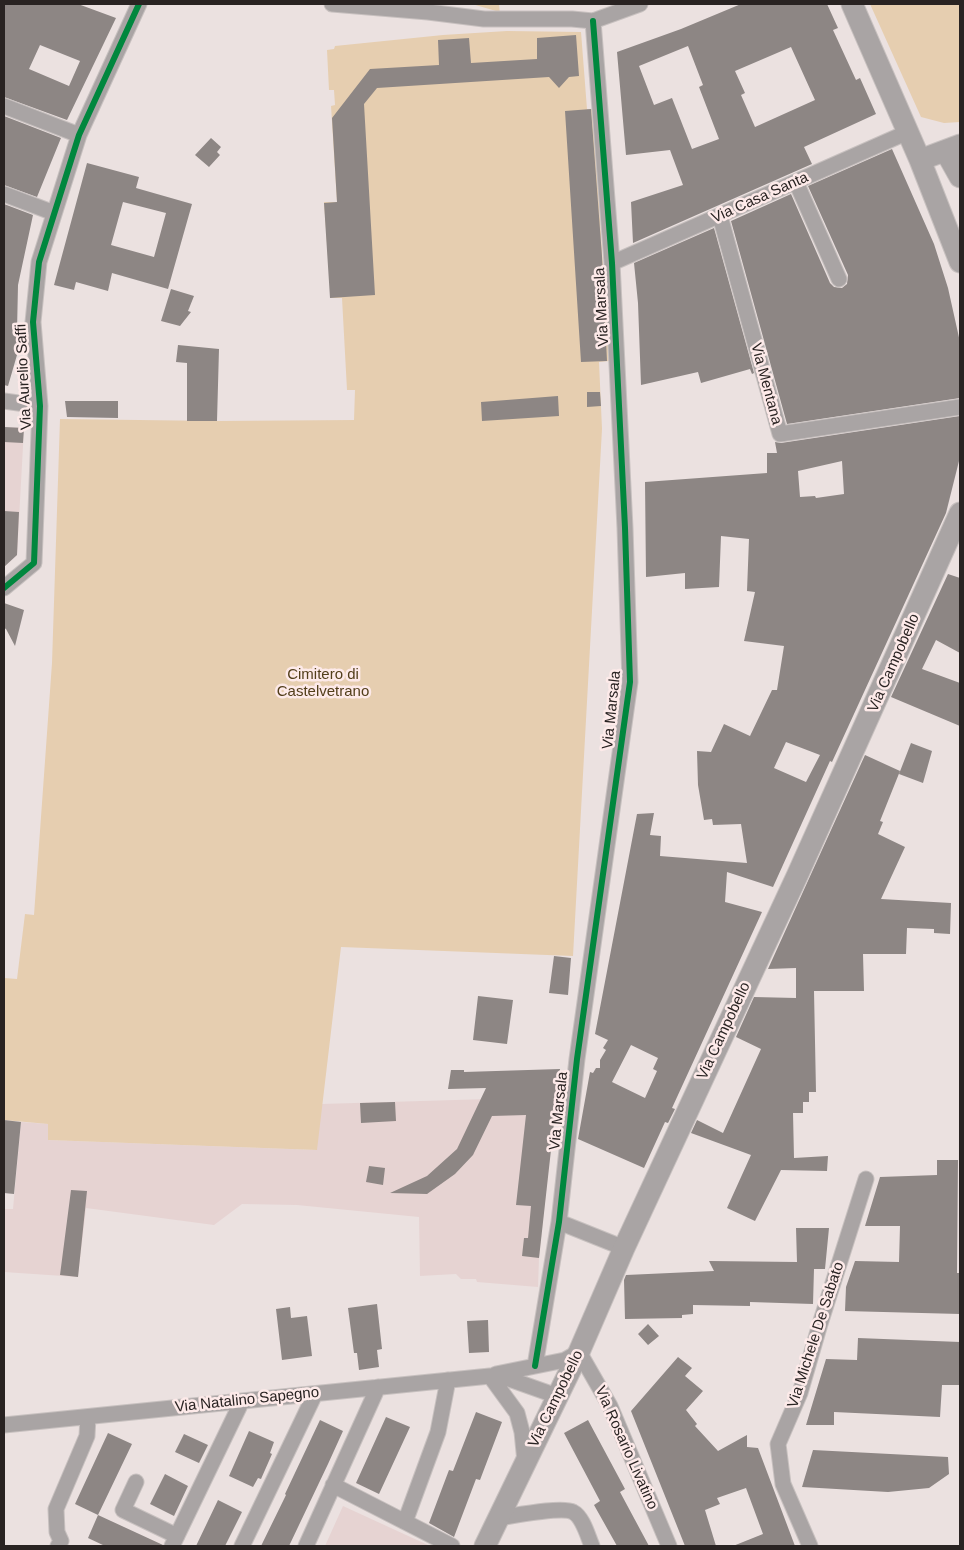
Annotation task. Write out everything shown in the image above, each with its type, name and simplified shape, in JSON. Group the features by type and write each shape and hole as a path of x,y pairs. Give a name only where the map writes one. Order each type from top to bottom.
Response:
{"main road":[{"path":"852,4 920,160 960,262"},
{"path":"920,160 953,148 960,176"},
{"name":"Via Campobello","path":"485,1546 579,1352 624,1248 797,876 960,513"}],"street":[{"name":"Via Aurelio Saffi","path":"4,588 34,563 40,406 33,322 39,262 79,135 139,4"},
{"path":"332,4 429,8 484,19 572,19 593,21 640,4"},
{"name":"Via Marsala","path":"535,1366 559,1222 577,1060 630,682 625,528 612,263 593,21"},
{"path":"4,106 79,135"},
{"name":"Via Casa Santa","path":"612,263 908,132"},
{"path":"796,182 839,279"},
{"path":"4,194 54,213"},
{"name":"Via Mentana","path":"720,216 780,434 960,406"},
{"path":"4,401 40,406"},
{"name":"Via Michele De Sabato","path":"810,1546 783,1484 778,1444 800,1393 866,1179"},
{"path":"559,1222 624,1248"},
{"name":"Via Natalino Sapegno","path":"490,1376 565,1360 579,1352"},
{"name":"Via Rosario Livatino","path":"579,1352 610,1406 669,1546"},
{"path":"490,1376 517,1413 522,1432 525,1462"},
{"name":"Via Natalino Sapegno","path":"4,1425 490,1376 509,1378 557,1396"},
{"path":"405,1522 438,1432 448,1380"},
{"path":"306,1546 378,1387"},
{"path":"242,1546 315,1394"},
{"path":"136,1482 123,1510 175,1541 242,1401"},
{"path":"64,1545 56,1532 56,1509 87,1436 88,1417"},
{"path":"333,1485 452,1546"},
{"path":"498,1518 560,1510 573,1512 580,1519 592,1546"}],"shaded area":[{"path":"4,427 24,428 17,555 4,567"},
{"path":"556,1097 539,1258 538,1287 477,1282 476,1279 461,1279 456,1274 420,1276 419,1217 297,1205 242,1204 214,1225 86,1208 78,1277 4,1272 4,1209 13,1209 21,1122 48,1124 48,1140 316,1150 321,1104"},
{"path":"343,1506 430,1546 325,1546"}],"green space":[{"path":"472,4 499,4 500,15 497,15 496,11"},
{"path":"870,4 960,4 960,122 944,123 921,117"},
{"name":"Cimitero di Castelvetrano","path":"507,31 581,32 587,109 593,109 609,361 599,362 602,429 573,956 341,947 317,1150 48,1140 48,1124 4,1120 4,978 17,979 25,914 34,915 52,663 60,419 354,420 355,390 347,390 342,298 331,298 324,202 337,202 331,106 335,105 334,90 329,90 327,50 334,49 335,46 443,35"}],"building":[{"path":"4,4 78,4 116,18 67,120 4,97","holes":["40,45 80,61 69,86 29,69"]},
{"path":"741,4 827,4 838,28 833,30 856,80 860,78 876,114 804,147 812,164 633,243 631,202 683,185 670,150 626,155 617,52 681,29","holes":["688,46 703,85 699,87 719,139 692,149 672,98 654,105 639,66","791,47 815,100 755,127 741,95 745,93 735,71"]},
{"path":"576,35 579,76 569,77 559,88 549,77 377,88 364,104 375,295 330,298 324,203 337,202 332,118 370,69 439,65 438,40 469,38 471,63 537,59 537,38"},
{"path":"591,109 602,256 607,361 581,362 565,111"},
{"path":"4,116 61,138 37,197 4,185"},
{"path":"211,138 221,147 217,152 220,155 209,167 195,155"},
{"path":"892,149 934,244 948,288 960,342 960,398 787,424 731,221 791,194 830,283 834,287 842,288 847,284 848,275 808,186"},
{"path":"87,163 139,177 136,188 192,204 168,289 112,273 108,291 76,282 74,290 54,285","holes":["123,202 166,213 154,257 111,245"]},
{"path":"4,204 33,215 18,285 17,331 19,348 8,386 4,385"},
{"path":"714,228 754,373 752,374 750,369 701,383 698,372 641,385 638,303 634,263"},
{"path":"171,289 194,296 188,311 191,312 180,326 161,321"},
{"path":"178,345 219,349 217,421 187,421 187,363 176,362"},
{"path":"587,392 600,392 601,406 587,407"},
{"path":"558,396 559,416 482,421 481,402"},
{"path":"65,401 118,401 118,418 67,417"},
{"path":"960,416 960,457 946,513 773,887 727,872 725,902 762,912 672,1108 675,1109 668,1123 665,1122 644,1168 578,1139 590,1072 593,1073 596,1068 600,1068 600,1060 606,1050 603,1048 608,1040 595,1034 637,814 654,813 650,835 661,836 660,856 747,863 741,824 713,825 712,819 704,820 698,785 697,751 711,752 724,724 750,736 772,690 777,690 784,646 744,641 755,592 747,591 749,539 721,536 719,587 685,589 685,573 646,577 645,482 767,473 767,453 777,453 775,442 781,443","holes":["842,461 844,494 816,498 815,496 800,497 798,471","786,742 820,755 806,782 774,768","631,1045 658,1058 653,1069 657,1071 645,1098 612,1082"]},
{"path":"4,427 24,428 23,443 4,442"},
{"path":"4,511 19,512 17,555 4,567"},
{"path":"948,574 960,578 960,653 936,640 922,669 960,683 960,726 891,697"},
{"path":"4,603 24,610 15,646 4,628"},
{"path":"911,743 932,751 923,783 899,774"},
{"path":"865,755 900,771 880,821 883,822 878,834 905,847 881,899 951,903 950,934 934,933 934,929 907,928 906,954 863,954 864,991 814,991 816,1092 809,1092 809,1102 803,1102 803,1113 793,1113 794,1158 828,1156 827,1171 781,1170 755,1221 727,1208 751,1155 691,1133 697,1120 723,1133 761,1049 736,1037 754,997 796,998 796,968 768,969"},
{"path":"554,956 571,958 568,995 549,993"},
{"path":"478,996 513,1000 507,1044 473,1040"},
{"path":"560,1069 539,1258 522,1256 524,1238 528,1238 531,1206 516,1205 526,1115 492,1116 473,1155 455,1174 427,1194 390,1193 427,1176 457,1149 486,1088 448,1089 451,1070 464,1070 464,1072"},
{"path":"395,1102 396,1121 361,1123 360,1103"},
{"path":"4,1120 21,1122 14,1194 4,1193"},
{"path":"937,1160 958,1160 957,1273 960,1273 960,1314 845,1311 846,1287 855,1261 899,1262 900,1226 865,1226 880,1177 937,1175"},
{"path":"369,1166 385,1168 383,1185 366,1182"},
{"path":"71,1190 87,1191 78,1277 60,1275"},
{"path":"796,1228 829,1228 825,1269 814,1269 813,1304 750,1302 750,1306 693,1305 693,1314 682,1315 682,1318 625,1319 624,1280 626,1275 714,1271 709,1261 797,1262"},
{"path":"377,1304 382,1349 377,1350 379,1367 359,1370 357,1353 354,1353 348,1308"},
{"path":"290,1307 291,1318 307,1316 312,1356 282,1360 276,1309"},
{"path":"488,1320 489,1352 469,1353 467,1321"},
{"path":"648,1324 659,1336 648,1345 638,1334"},
{"path":"858,1338 960,1342 960,1385 942,1385 940,1417 834,1412 834,1425 806,1425 826,1359 857,1360"},
{"path":"678,1357 692,1368 685,1376 703,1391 686,1410 697,1424 695,1426 718,1451 747,1435 747,1447 758,1448 795,1546 733,1546 763,1534 746,1488 717,1498 720,1504 705,1510 716,1546 685,1546 631,1411"},
{"path":"476,1412 502,1422 480,1480 476,1479 454,1537 429,1523 449,1470 453,1471"},
{"path":"386,1417 410,1427 379,1494 356,1483"},
{"path":"320,1420 343,1431 328,1464 289,1546 261,1546 286,1495"},
{"path":"588,1420 625,1489 620,1492 649,1546 617,1546 594,1505 600,1501 564,1433"},
{"path":"249,1431 274,1442 270,1453 272,1454 261,1479 258,1478 253,1487 229,1476"},
{"path":"108,1433 132,1444 98,1515 75,1504"},
{"path":"184,1434 208,1445 199,1463 175,1452"},
{"path":"813,1450 948,1457 949,1474 929,1488 888,1492 802,1487"},
{"path":"165,1474 188,1486 174,1516 150,1504"},
{"path":"218,1500 242,1512 225,1546 196,1546"},
{"path":"98,1515 163,1546 105,1546 88,1538"}],"cycle path":[{"path":"4,588 34,563 40,406 33,322 39,262 79,135 139,4"},
{"path":"535,1366 559,1222 577,1059 630,682 625,528 612,263 593,21"}]}
